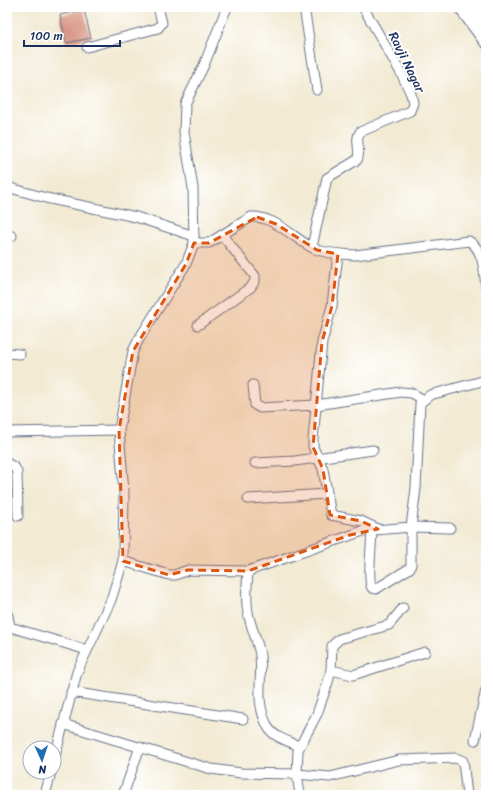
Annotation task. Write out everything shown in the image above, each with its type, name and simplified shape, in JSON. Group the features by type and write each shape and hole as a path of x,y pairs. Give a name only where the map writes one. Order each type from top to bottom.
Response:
{"highway":[{"path":"468,7 486,31"}],"main road":[{"path":"460,7 486,42"},
{"path":"478,7 486,18"}],"street":[{"path":"87,48 158,28 162,23 158,7"},
{"path":"59,740 77,672 111,600 124,560 124,492 120,430 133,351 186,264 194,239 193,188 184,132 185,104 204,65 227,7"},
{"path":"304,7 317,90"},
{"name":"Ravji Nagar","path":"312,247 327,178 357,160 359,156 357,138 360,132 410,111 413,103 411,94 401,73 363,7"},
{"path":"7,187 46,198 136,217 194,239 203,244 209,243 251,217 256,217 276,224 312,247 338,254 355,255 464,241 475,244 484,262 486,288"},
{"path":"198,325 251,287 255,281 255,276 222,235"},
{"path":"338,254 332,306 322,342 313,447 324,476 331,516 361,521 375,529"},
{"path":"7,352 20,354"},
{"path":"375,529 369,582 372,588 376,589 410,568 411,564 411,527 416,488 418,408 422,399 430,395 486,380"},
{"path":"253,385 255,405 258,408 316,405 372,395 406,392 422,399"},
{"path":"7,432 120,430"},
{"path":"255,463 318,458 373,450"},
{"path":"7,463 15,468 17,472 18,516"},
{"path":"248,499 326,494"},
{"path":"124,560 169,575 175,575 188,570 248,571 350,535 375,529 411,527 450,528"},
{"path":"248,571 248,616 259,651 260,663 258,690 260,704 269,729 277,736 299,746"},
{"path":"300,795 297,774 299,746 317,714 332,670 331,652 335,642 389,625 402,608"},
{"path":"7,611 10,627 87,650"},
{"path":"332,670 353,675 425,652"},
{"path":"475,740 486,690"},
{"path":"71,692 243,719"},
{"path":"63,724 223,771 330,777 399,760 456,758 463,761 467,795"},
{"path":"123,795 140,747"},
{"path":"45,795 49,780"}],"highlighted area":[{"path":"257,217 276,224 317,250 338,254 332,306 322,342 313,447 323,469 330,515 361,521 378,529 350,535 248,571 188,570 169,575 123,561 119,430 133,351 186,264 194,243 209,243"}],"building":[{"path":"84,10 91,38 66,43 60,15"}]}
